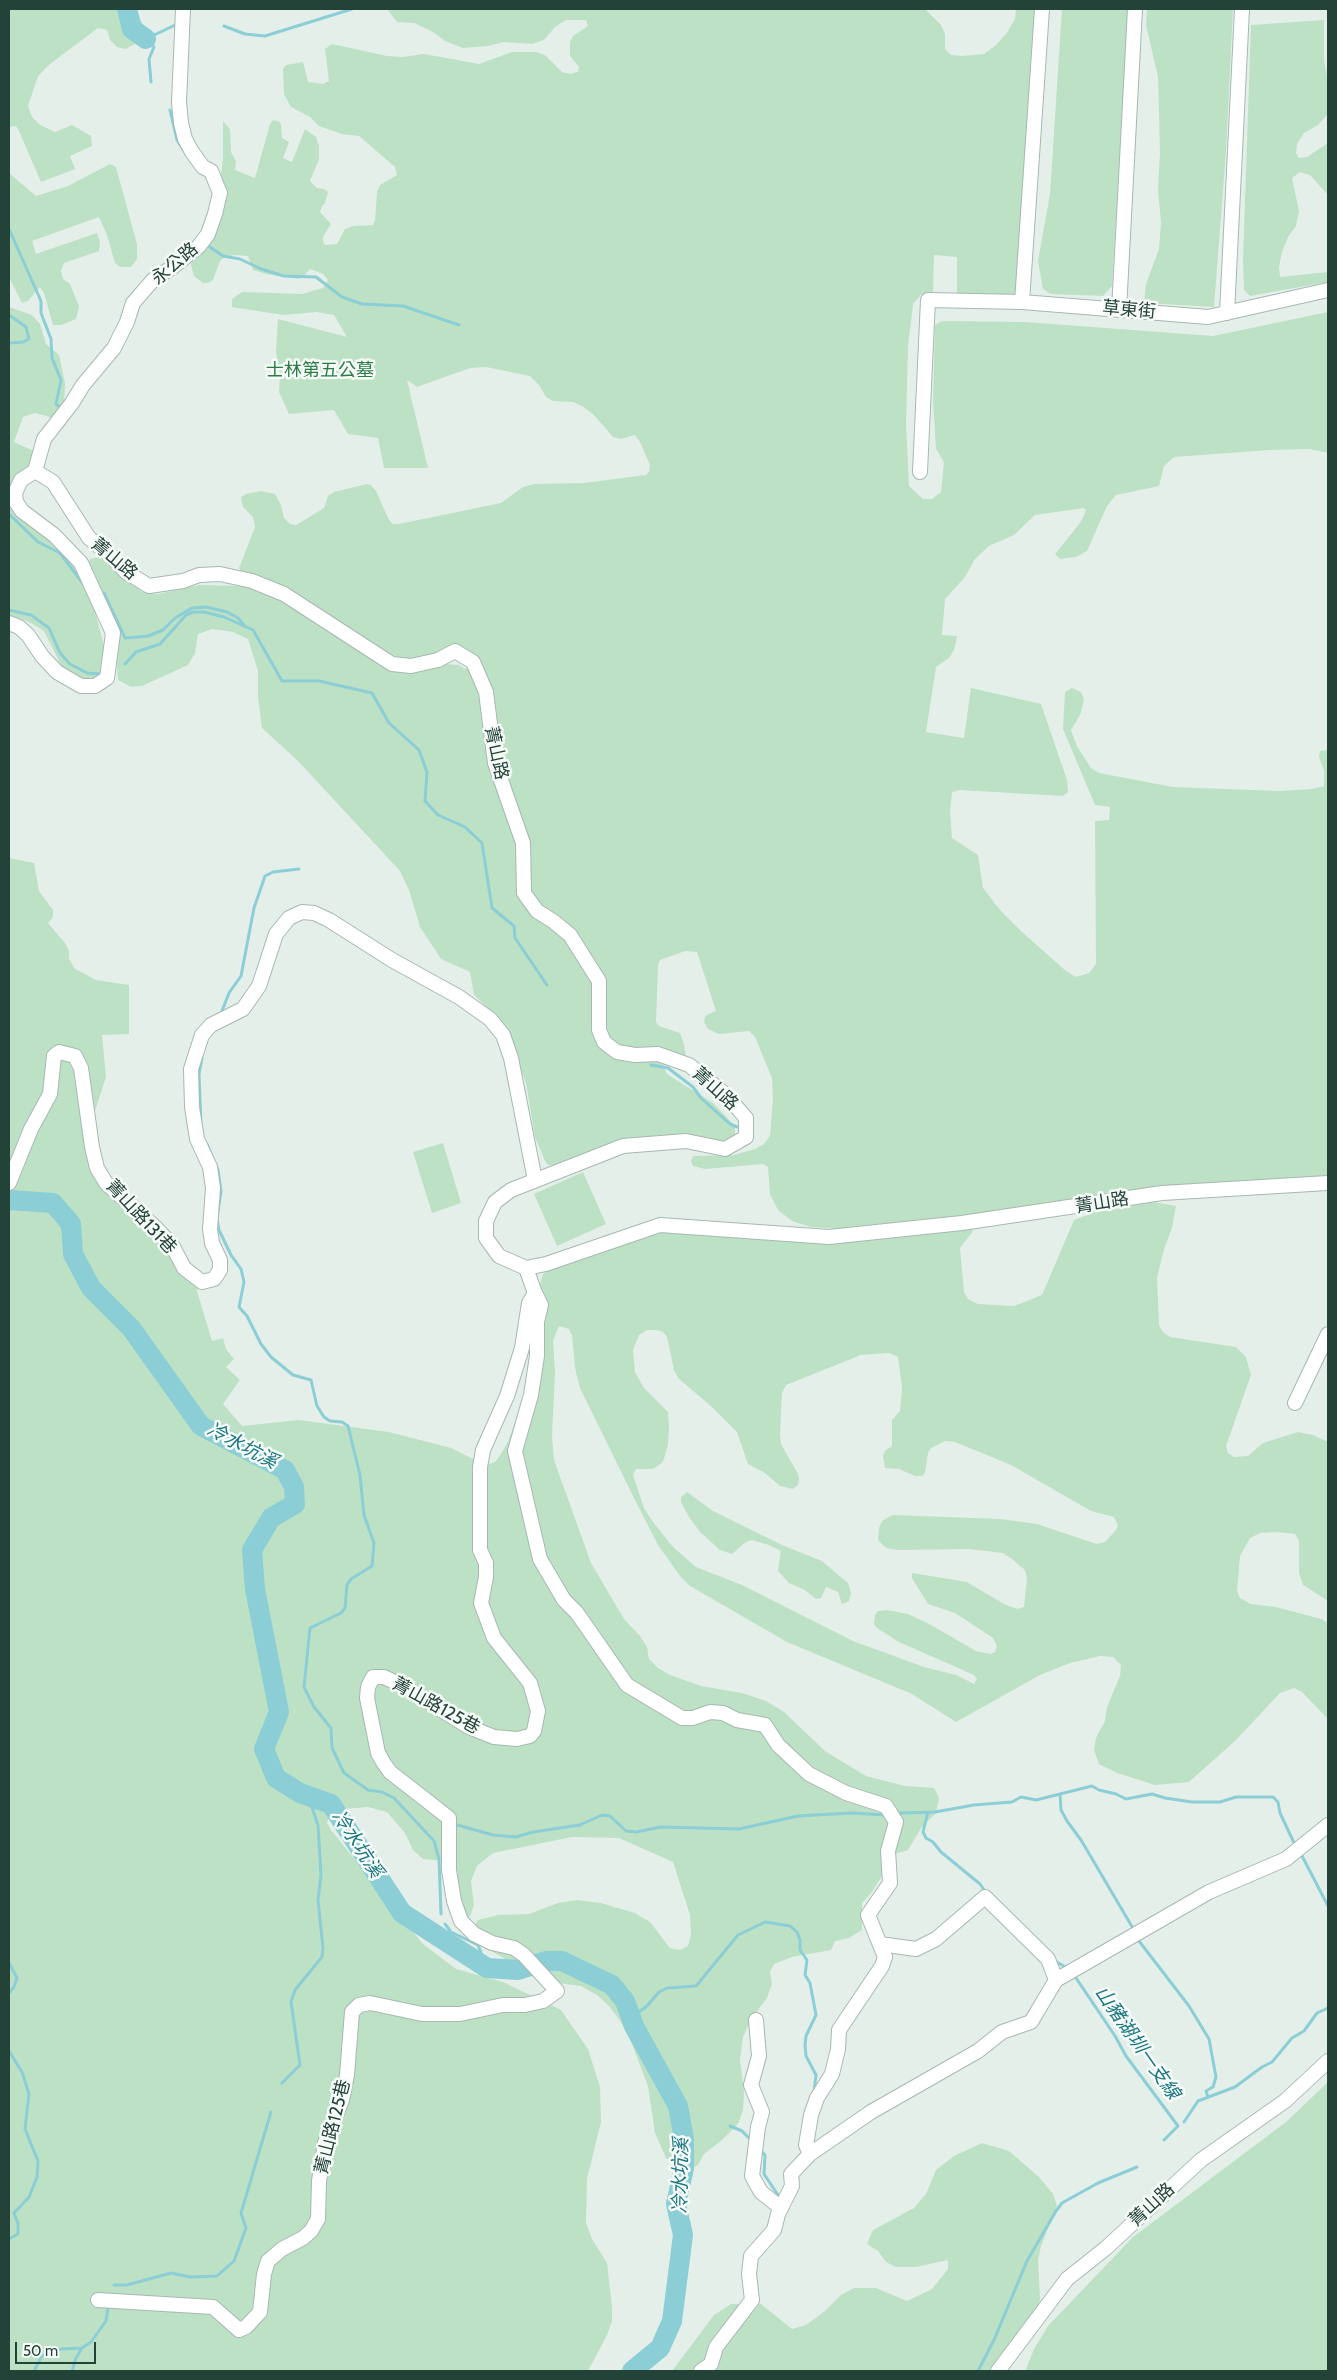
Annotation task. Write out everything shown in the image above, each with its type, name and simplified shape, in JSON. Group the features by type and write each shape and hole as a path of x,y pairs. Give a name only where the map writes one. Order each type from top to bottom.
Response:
{"street":[{"name":"永公路","path":"35,471 44,439 72,403 83,385 114,348 127,322 133,303 153,280 199,246 208,234 216,214 220,193 211,171 203,167 192,152 185,139 182,123 179,102 183,9"},
{"path":"1022,302 1042,9"},
{"path":"1119,310 1135,9"},
{"path":"1227,313 1242,9"},
{"name":"草東街","path":"920,472 928,300 1022,302 1208,317 1328,290"},
{"name":"菁山路","path":"9,623 28,635 42,656 58,672 81,686 95,686 107,678 113,633 81,563 54,535 22,511 16,502 16,493 21,480 35,471 53,482 89,538 111,556 126,572 149,586 183,581 199,575 228,576 252,581 284,594 392,664 411,666 438,660 455,651 473,662 486,692 495,763 523,843 524,893 537,911 570,935 599,981 599,1030 604,1042 617,1052 635,1055 658,1054 689,1065 726,1095 746,1118 746,1137 725,1149 686,1141 623,1146 511,1190 495,1202 486,1221 486,1238 499,1256 526,1268 546,1264 660,1225 829,1237 962,1223 1162,1193 1328,1183"},
{"name":"菁山路131巷","path":"9,1183 31,1129 50,1094 54,1056 59,1052 76,1056 81,1068 92,1147 98,1168 106,1183 166,1239 184,1268 202,1282 214,1279 220,1270 220,1260 212,1243 210,1229 213,1188 210,1167 196,1139 192,1107 191,1069 202,1035 211,1025 243,1010 259,986 276,934 289,918 302,912 314,913 329,920 392,960 459,997 490,1019 503,1035 511,1058 536,1180"},
{"path":"526,1268 541,1305 537,1322 537,1356 531,1395 515,1451 540,1559 564,1600 577,1613 627,1685 682,1718 693,1718 710,1712 723,1713 737,1720 765,1725 778,1745 809,1774 846,1792 886,1806 896,1822 888,1851 890,1883 868,1915 885,1957 882,1966 839,2030 838,2049 832,2074 817,2098 811,2115 806,2145 810,2154"},
{"name":"菁山路125巷","path":"98,2300 213,2307 239,2330 246,2327 260,2312 264,2274 268,2261 282,2249 307,2235 318,2218 319,2181 326,2143 339,2111 347,2075 352,2012 359,2004 370,2003 422,2014 460,2014 503,2005 525,2005 543,2001 557,1991 524,1955 514,1948 492,1943 474,1934 461,1921 454,1902 449,1870 448,1818 390,1772 383,1762 378,1753 367,1698 368,1687 373,1677 384,1677 404,1686 469,1727 494,1737 517,1739 530,1736 534,1731 538,1711 530,1683 494,1638 480,1603 486,1577 486,1564 480,1550 480,1467 483,1450 507,1396 527,1327 530,1303 535,1293"},
{"path":"1295,1403 1328,1334"},
{"path":"701,2371 711,2364 716,2347 752,2300 749,2274 751,2256 774,2230 781,2208 792,2186 791,2174 810,2154 871,2112 978,2051 1002,2032 1031,2022 1056,1980 1209,1892 1286,1859 1328,1825"},
{"path":"880,1944 916,1949 936,1939 985,1897 1048,1959 1056,1980"},
{"path":"756,2020 759,2056 751,2085 762,2112 758,2127 752,2176 761,2192 781,2208"},
{"name":"菁山路","path":"998,2371 1067,2279 1106,2248 1201,2160 1285,2101 1328,2061"}],"green space":[{"path":"9,9 135,9 145,29 137,43 126,49 117,47 110,40 107,30 98,28 50,64 38,76 28,106 32,117 40,125 55,132 72,125 91,136 92,146 70,156 75,169 41,182 19,131 16,126 9,127"},
{"name":"士林第五公墓","path":"387,9 925,9 941,25 945,34 945,49 951,55 962,56 984,54 996,45 1006,34 1015,19 1016,9 1038,9 1019,292 1015,296 957,293 957,257 934,255 933,293 921,295 913,304 908,346 906,425 909,486 923,499 932,499 941,492 944,462 936,449 933,402 935,325 942,321 1025,322 1213,336 1328,312 1328,453 1309,449 1269,450 1174,457 1164,466 1159,486 1116,495 1107,506 1087,551 1076,557 1060,559 1055,554 1080,523 1086,511 1084,508 1035,515 1014,535 989,546 975,559 965,577 945,599 942,635 957,636 954,650 949,658 936,667 926,732 964,738 971,688 1041,704 1067,780 1068,792 1063,796 960,790 952,792 950,811 952,838 978,855 983,888 1000,910 1066,971 1076,977 1089,973 1096,964 1095,821 1109,820 1110,807 1095,805 1063,729 1065,692 1072,688 1081,692 1084,699 1081,713 1071,730 1077,746 1091,768 1099,773 1173,787 1279,791 1312,789 1324,786 1324,771 1319,757 1320,751 1328,750 1328,1178 1191,1184 961,1217 849,1229 811,1227 792,1221 778,1210 770,1194 768,1167 763,1164 705,1169 693,1166 691,1161 693,1156 734,1155 755,1149 764,1144 770,1136 773,1099 772,1078 755,1037 749,1031 719,1034 708,1029 704,1022 705,1016 716,1011 697,952 685,951 660,960 658,965 656,1022 659,1026 680,1033 686,1059 667,1063 663,1066 667,1074 713,1103 735,1126 735,1138 728,1142 693,1137 560,1166 548,1165 535,1137 526,1083 506,1032 494,1014 474,995 470,972 441,959 420,927 409,890 400,871 298,761 262,728 258,698 258,671 248,639 233,632 212,629 198,634 195,653 188,665 142,686 131,687 118,680 116,652 88,564 90,559 99,557 142,592 158,594 199,585 243,586 257,590 288,603 387,670 414,672 446,664 459,665 465,669 468,667 464,651 416,661 397,657 242,573 239,568 255,527 253,517 243,507 241,497 246,494 261,491 275,494 281,505 284,518 290,524 296,525 324,508 328,496 334,492 367,484 371,485 376,491 389,520 393,524 399,524 501,503 523,487 534,484 584,483 646,475 649,472 650,465 635,435 621,439 613,437 594,415 582,406 573,402 553,401 546,397 539,385 530,376 486,367 470,368 417,387 407,380 428,468 384,468 378,438 348,434 334,410 289,414 279,392 280,373 276,352 278,319 347,337 334,315 316,312 283,315 232,307 232,299 242,292 302,294 323,288 328,280 323,274 310,269 303,277 298,279 266,274 253,270 248,256 235,255 226,256 220,261 213,280 208,283 203,283 194,276 190,261 207,247 215,230 223,158 223,121 230,129 231,152 236,161 235,170 255,178 270,124 273,120 281,124 282,138 289,142 283,158 292,162 305,129 316,137 319,146 319,159 310,181 317,188 328,192 320,212 331,224 323,237 325,245 337,244 345,229 353,226 373,225 377,192 380,185 397,175 395,167 359,136 342,134 319,126 310,117 291,107 284,94 283,69 286,65 303,62 308,82 323,84 329,81 325,49 332,44 387,56 402,57 424,54 479,64 512,52 536,52 545,55 562,72 570,74 578,72 579,67 570,56 570,42 573,36 588,26 586,20 566,20 555,27 544,40 532,44 504,42 488,46 463,48 445,41 433,32 414,23 397,22"},
{"path":"1062,9 1128,9 1112,286 1103,296 1051,294 1043,289 1038,261 1050,194"},
{"path":"1147,9 1233,9 1226,152 1214,307 1144,303 1146,284 1159,249 1161,222 1158,191 1160,152 1158,77 1146,25"},
{"path":"1324,20 1324,60 1328,81 1328,114 1318,125 1304,133 1297,144 1296,153 1299,158 1307,157 1328,143 1328,195 1310,175 1300,172 1292,178 1299,211 1296,226 1288,237 1282,252 1279,267 1280,277 1328,272 1328,282 1250,296 1244,290 1243,258 1251,25"},
{"path":"110,164 116,167 137,244 137,259 131,267 120,267 115,263 107,235 99,217 32,241 36,254 97,233 100,242 99,251 64,263 61,271 63,279 70,284 79,306 76,319 61,325 53,325 44,293 40,287 28,301 22,303 9,277 9,173 36,196 68,186"},
{"path":"9,307 32,315 40,324 46,344 59,355 65,383 64,407 54,418 35,413 23,417 14,442 36,452 32,469 13,484 40,531 70,558 95,611 106,654 103,674 95,679 83,680 74,675 61,665 44,631 29,622 9,615"},
{"path":"9,858 34,863 39,891 53,910 53,917 48,923 65,943 69,951 69,959 75,969 96,980 129,985 129,1034 102,1035 106,1077 93,1117 103,1166 113,1181 163,1227 194,1268 202,1273 197,1291 212,1341 223,1338 226,1349 234,1359 226,1367 240,1380 223,1404 242,1426 299,1420 389,1432 451,1448 489,1464 495,1462 508,1442 516,1419 535,1390 542,1301 540,1285 543,1274 550,1268 660,1230 834,1244 971,1228 973,1231 960,1248 964,1292 968,1299 978,1304 1014,1306 1042,1295 1074,1220 1093,1213 1153,1202 1176,1206 1172,1228 1164,1249 1157,1278 1159,1325 1163,1332 1170,1337 1236,1347 1246,1357 1251,1375 1226,1446 1228,1453 1234,1457 1248,1456 1263,1443 1298,1432 1313,1435 1328,1442 1328,1601 1303,1585 1299,1573 1299,1541 1295,1534 1277,1532 1260,1533 1250,1538 1240,1556 1237,1591 1240,1598 1251,1604 1276,1607 1321,1619 1328,1623 1328,1719 1302,1692 1294,1688 1280,1693 1235,1741 1189,1782 1155,1785 1117,1773 1099,1764 1094,1750 1096,1738 1105,1721 1107,1707 1120,1676 1121,1665 1113,1657 1100,1656 1070,1663 1040,1675 956,1722 912,1694 787,1642 690,1586 680,1576 658,1545 580,1388 575,1368 572,1335 569,1329 559,1326 553,1341 555,1372 552,1437 554,1460 591,1563 624,1619 640,1636 647,1647 649,1659 658,1668 670,1675 701,1686 742,1693 766,1701 784,1712 825,1751 866,1776 905,1786 934,1788 939,1798 936,1813 921,1828 908,1850 895,1854 872,1892 862,1903 862,1930 849,1938 835,1941 831,1950 792,1957 774,1964 770,1972 772,1984 767,1998 751,2019 743,2037 740,2059 744,2093 743,2110 738,2124 704,2154 698,2165 692,2168 672,2163 666,2158 655,2133 648,2086 632,2044 621,2022 609,2006 597,1995 581,1986 542,1981 478,1943 473,1927 478,1920 498,1915 529,1914 558,1903 577,1900 601,1903 635,1913 650,1922 670,1948 680,1950 688,1946 691,1935 690,1915 673,1862 619,1838 572,1837 493,1853 477,1866 471,1881 474,1905 467,1919 444,1861 423,1859 413,1850 405,1833 387,1812 368,1807 344,1809 330,1815 327,1823 331,1830 423,1944 456,1969 503,1982 561,2010 588,2049 600,2087 601,2122 587,2179 586,2223 592,2239 607,2263 612,2321 607,2335 588,2371 9,2371","holes":["647,1330 663,1332 667,1337 674,1370 678,1378 712,1407 737,1432 748,1464 765,1473 780,1486 793,1489 798,1485 799,1479 781,1444 782,1393 786,1385 861,1355 889,1353 898,1357 902,1388 900,1411 892,1420 892,1446 885,1451 883,1456 885,1468 899,1469 915,1476 922,1476 925,1473 928,1453 931,1448 945,1441 955,1442 1011,1465 1091,1511 1114,1517 1118,1525 1116,1530 1105,1542 1097,1544 1037,1524 1000,1519 892,1515 882,1521 879,1528 878,1540 886,1548 899,1550 969,1549 1003,1553 1012,1559 1025,1570 1027,1578 1024,1607 1017,1609 1004,1604 967,1582 912,1573 912,1578 928,1604 955,1613 993,1638 997,1646 995,1652 991,1654 976,1651 908,1614 886,1610 878,1611 875,1615 874,1624 877,1628 899,1642 974,1675 977,1679 974,1684 956,1675 924,1667 853,1641 742,1585 696,1567 673,1547 644,1508 633,1475 636,1469 653,1469 663,1462 668,1444 668,1412 644,1388 635,1372 633,1350 639,1335"]},
{"path":"443,1143 461,1203 432,1213 413,1152"},
{"path":"583,1172 606,1224 557,1246 534,1194"},
{"path":"687,1492 713,1511 782,1545 822,1561 848,1583 851,1593 849,1601 842,1604 838,1592 826,1587 821,1598 816,1599 805,1590 789,1583 778,1571 781,1551 769,1545 752,1540 746,1542 732,1554 720,1550 700,1532 689,1517 681,1502 681,1497"},
{"path":"1328,2082 1328,2371 1028,2371 1026,2369 1034,2349 1048,2326 1133,2237 1286,2122"},
{"path":"982,2143 1009,2151 1039,2177 1053,2194 1057,2206 1041,2246 1038,2260 1040,2299 1028,2342 1008,2371 672,2371 714,2315 731,2304 761,2304 792,2329 806,2325 825,2311 841,2295 854,2288 876,2288 907,2301 932,2289 948,2269 948,2260 916,2267 896,2267 886,2262 878,2251 867,2244 873,2230 914,2208 926,2194 936,2170 954,2156"}],"waterway":[{"path":"127,9 132,29 146,39"},
{"path":"224,26 245,34 265,36 352,9"},
{"path":"151,82 149,59 154,47 146,39 175,25"},
{"path":"170,110 177,140 184,151"},
{"path":"9,229 41,301 41,313 51,339 52,358 61,380 56,404 61,408"},
{"path":"207,245 223,256 240,259 261,269 284,276 316,277 342,297 362,304 403,306 459,325"},
{"path":"9,315 26,327 29,339 23,342 9,343"},
{"path":"9,514 38,542 60,553 84,585"},
{"path":"102,593 104,593 125,638 148,636 163,630 175,618 192,608 206,607 227,612 238,618 244,625"},
{"path":"9,610 31,615 49,628 60,653 70,664 87,673 100,674"},
{"path":"125,664 136,652 160,644 186,615 193,612 204,612 224,617 253,630 282,681 319,681 372,693 389,723 419,750 427,772 425,801 438,815 465,827 482,843 492,908 514,926 515,938 547,985"},
{"path":"222,1011 229,993 241,976 254,908 265,876 273,872 299,869"},
{"path":"201,1124 199,1074 202,1058"},
{"path":"651,1065 668,1068 693,1087 701,1098 730,1124 737,1127"},
{"path":"207,1144 218,1170 221,1191 217,1219 219,1230 231,1255 241,1269 244,1282 239,1307 247,1316 261,1344 271,1357 293,1375 311,1380 317,1406 324,1417 330,1421 342,1422 348,1426 360,1475 364,1515 374,1543 372,1566 351,1579 347,1585 345,1608 341,1613 310,1628 304,1687 314,1707 331,1728 332,1748 344,1773 368,1790 382,1792 394,1798 434,1841 439,1859 441,1914"},
{"name":"冷水坑溪","path":"9,1200 53,1203 71,1224 73,1254 91,1288 131,1328 201,1426 285,1470 294,1487 295,1504 271,1518 252,1550 255,1589 279,1712 264,1749 276,1778 300,1793 331,1804 402,1913 487,1968 518,1970 546,1961 562,1961 612,1985 625,2001 634,2026 678,2106 684,2139 684,2168 676,2204 683,2235 672,2321 660,2348 632,2371"},
{"path":"900,1813 935,1812 974,1805 1012,1802 1021,1797 1036,1800 1092,1786 1126,1799 1152,1794 1192,1802 1220,1802 1236,1797 1273,1797 1278,1802 1280,1813 1295,1845"},
{"path":"282,2083 300,2065 291,2002 295,1990 322,1957 323,1948 318,1900 321,1875 318,1825 310,1801 300,1793"},
{"path":"1060,1794 1061,1810 1134,1930"},
{"path":"928,1812 923,1832 926,1838 980,1884 987,1894"},
{"path":"454,1824 493,1835 516,1837 533,1832 580,1825 602,1815 610,1816 626,1831 636,1832 661,1827 739,1829 798,1816 851,1813 885,1815"},
{"path":"1301,1854 1328,1906"},
{"path":"631,2018 647,2006 659,1992 667,1988 696,1986 738,1935 765,1922 790,1926 797,1932 800,1940 800,1950 807,1960 805,1975 810,1983 816,2015 806,2036 805,2045 806,2056 816,2075 814,2092"},
{"path":"445,1924 451,1932 478,1945 487,1968"},
{"path":"1139,1941 1189,2006 1209,2039 1216,2077 1213,2087 1206,2091 1208,2097"},
{"path":"1055,1961 1067,1968"},
{"path":"9,1963 17,1978 14,1987 9,1993"},
{"name":"山豬湖圳一支線","path":"1074,1975 1115,2036 1126,2056 1178,2126 1164,2140"},
{"path":"1184,2122 1198,2101 1235,2087 1272,2062 1292,2038 1304,2031 1317,2013 1328,2008"},
{"path":"9,2051 22,2072 29,2094 25,2129 38,2161 37,2177 29,2197 14,2213 18,2224 18,2234 9,2239"},
{"path":"114,2285 127,2285 171,2273 190,2277 217,2276 234,2261 246,2228 241,2213 271,2112"},
{"path":"730,2126 742,2131 752,2141"},
{"path":"760,2150 765,2155 764,2174 778,2195 778,2200"},
{"path":"978,2371 994,2340 1027,2261 1062,2203 1098,2183 1137,2167"},
{"path":"34,2371 42,2356 61,2349 82,2348 91,2342 106,2321 108,2307"},
{"path":"72,2371 76,2358 82,2348"}]}
